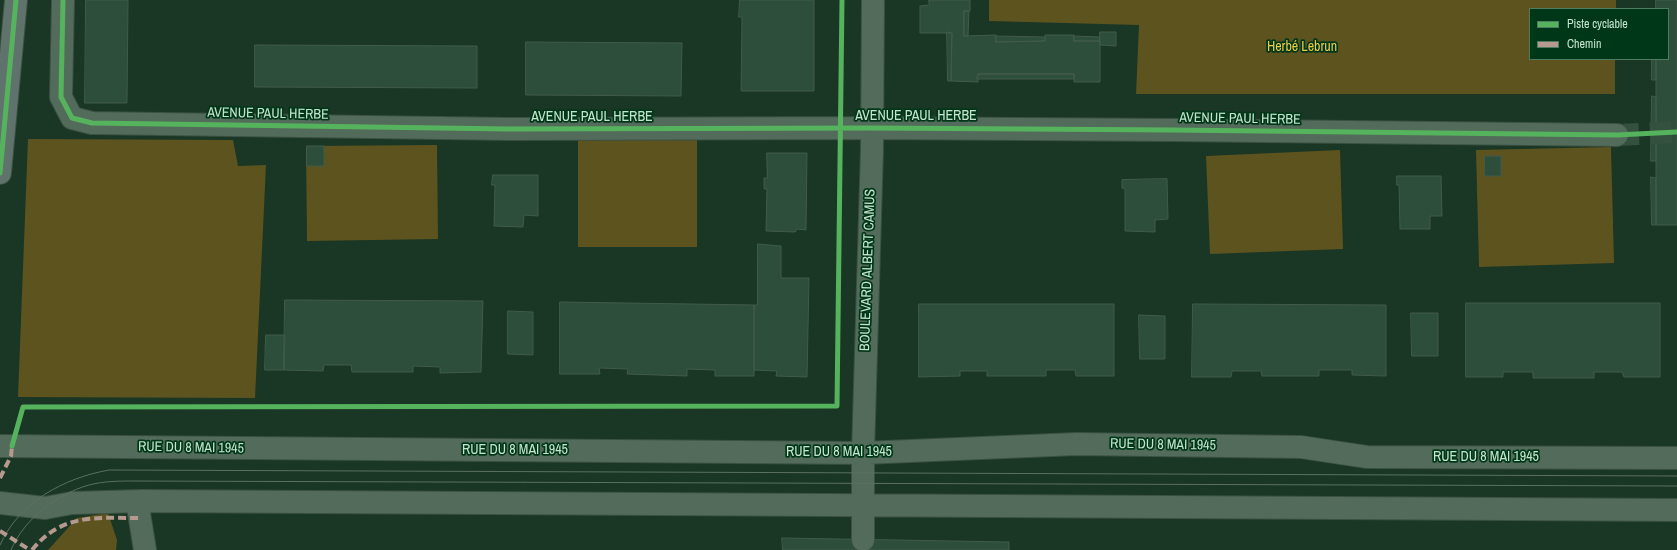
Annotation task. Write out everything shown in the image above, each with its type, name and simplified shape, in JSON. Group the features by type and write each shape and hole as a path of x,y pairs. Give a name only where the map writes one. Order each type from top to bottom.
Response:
{"main road":[{"path":"0,173 16,0"}],"street":[{"name":"AVENUE PAUL HERBE","path":"63,0 61,97 72,118 92,123 461,128 872,128 1617,135"},
{"name":"BOULEVARD ALBERT CAMUS","path":"863,540 863,453 874,0"},
{"name":"RUE DU 8 MAI 1945","path":"0,446 863,453 1076,444 1301,447 1367,457 1677,458"},
{"path":"142,501 139,513 145,550"},
{"path":"0,504 46,508 72,503 142,501 1677,510"}],"green space":[{"name":"Herbé Lebrun","path":"989,0 1616,0 1616,8 1529,8 1529,60 1615,60 1615,94 1136,94 1139,25 989,21"},
{"path":"697,136 697,247 578,247 578,137"},
{"path":"28,139 233,140 238,166 266,165 255,398 18,397"},
{"path":"437,145 438,239 307,241 306,146"},
{"path":"1611,147 1614,263 1479,267 1476,150"},
{"path":"1340,150 1343,249 1210,254 1206,156"},
{"path":"108,513 117,540 116,550 48,550 77,518"}],"building":[{"path":"86,0 128,0 127,103 85,103"},
{"path":"740,0 814,0 814,91 741,91 742,17 739,17"},
{"path":"929,0 970,0 970,11 964,11 964,36 996,35 996,42 1045,41 1045,35 1074,35 1074,41 1100,41 1100,82 1074,82 1074,74 978,74 978,82 951,81 952,33 920,33 920,6 929,5"},
{"path":"1656,0 1677,0 1677,225 1656,225 1656,60 1669,60 1669,8 1656,8"},
{"path":"964,11 969,11 968,36 964,36"},
{"path":"947,32 952,33 951,81 948,81"},
{"path":"1100,32 1116,32 1116,46 1100,45"},
{"path":"996,36 1045,37 1045,41 996,42"},
{"path":"1074,36 1100,37 1100,41 1074,41"},
{"path":"526,42 682,43 681,96 526,95"},
{"path":"255,45 477,46 477,88 255,87"},
{"path":"1652,60 1656,60 1656,80 1652,80"},
{"path":"978,74 1074,74 1074,79 977,79"},
{"path":"1652,96 1656,97 1656,161 1651,161"},
{"path":"307,146 324,146 324,166 307,166"},
{"path":"767,153 807,153 806,230 797,229 795,232 766,231 767,189 764,189 764,178 767,178"},
{"path":"1485,156 1501,156 1501,176 1485,176"},
{"path":"493,175 538,175 538,216 524,215 523,227 494,226 495,185 492,185"},
{"path":"1397,176 1441,176 1442,216 1430,216 1430,229 1400,229 1399,185 1397,185"},
{"path":"1651,177 1656,178 1656,225 1652,225"},
{"path":"1167,179 1168,219 1155,220 1155,232 1125,231 1125,189 1122,188 1122,180"},
{"path":"758,244 781,246 781,278 809,278 807,377 776,376 777,371 754,370 754,305 757,305"},
{"path":"285,300 483,301 481,372 440,373 440,367 413,366 413,372 352,372 351,365 324,365 323,371 284,370"},
{"path":"560,302 754,305 754,376 715,376 715,370 687,369 687,376 627,374 628,369 599,368 600,374 560,374"},
{"path":"1466,303 1660,303 1660,377 1624,377 1622,372 1594,372 1594,378 1533,378 1533,372 1503,372 1503,377 1466,377"},
{"path":"919,304 1114,304 1114,376 1076,376 1075,370 1046,370 1046,376 987,376 987,371 960,371 960,376 919,377"},
{"path":"1193,304 1386,305 1386,376 1352,375 1352,370 1319,370 1319,376 1262,376 1261,371 1232,371 1231,377 1192,377"},
{"path":"508,311 533,312 533,355 508,354"},
{"path":"1411,313 1438,313 1438,356 1412,356"},
{"path":"1139,315 1165,316 1165,359 1140,359"},
{"path":"266,335 285,335 284,370 265,370"},
{"path":"782,538 1009,542 1009,550 783,550"}],"tunnel":[{"path":"1617,135 1677,132"}],"tram line":[{"path":"0,545 8,530 19,516 31,504 45,494 76,479 109,470 1677,476"},
{"path":"11,550 24,528 33,518 54,501 77,489 89,485 118,481 1677,486"}],"marked path":[{"path":"0,478 11,456 12,446"},
{"path":"32,550 43,538 55,529 81,520 94,518 140,518"},
{"path":"0,531 30,550"}],"cycle path":[{"path":"0,173 16,0"},
{"path":"63,0 61,97 72,118 92,123 509,129 872,128 1617,135 1677,132"},
{"path":"12,446 23,407 837,406 842,0"}]}
